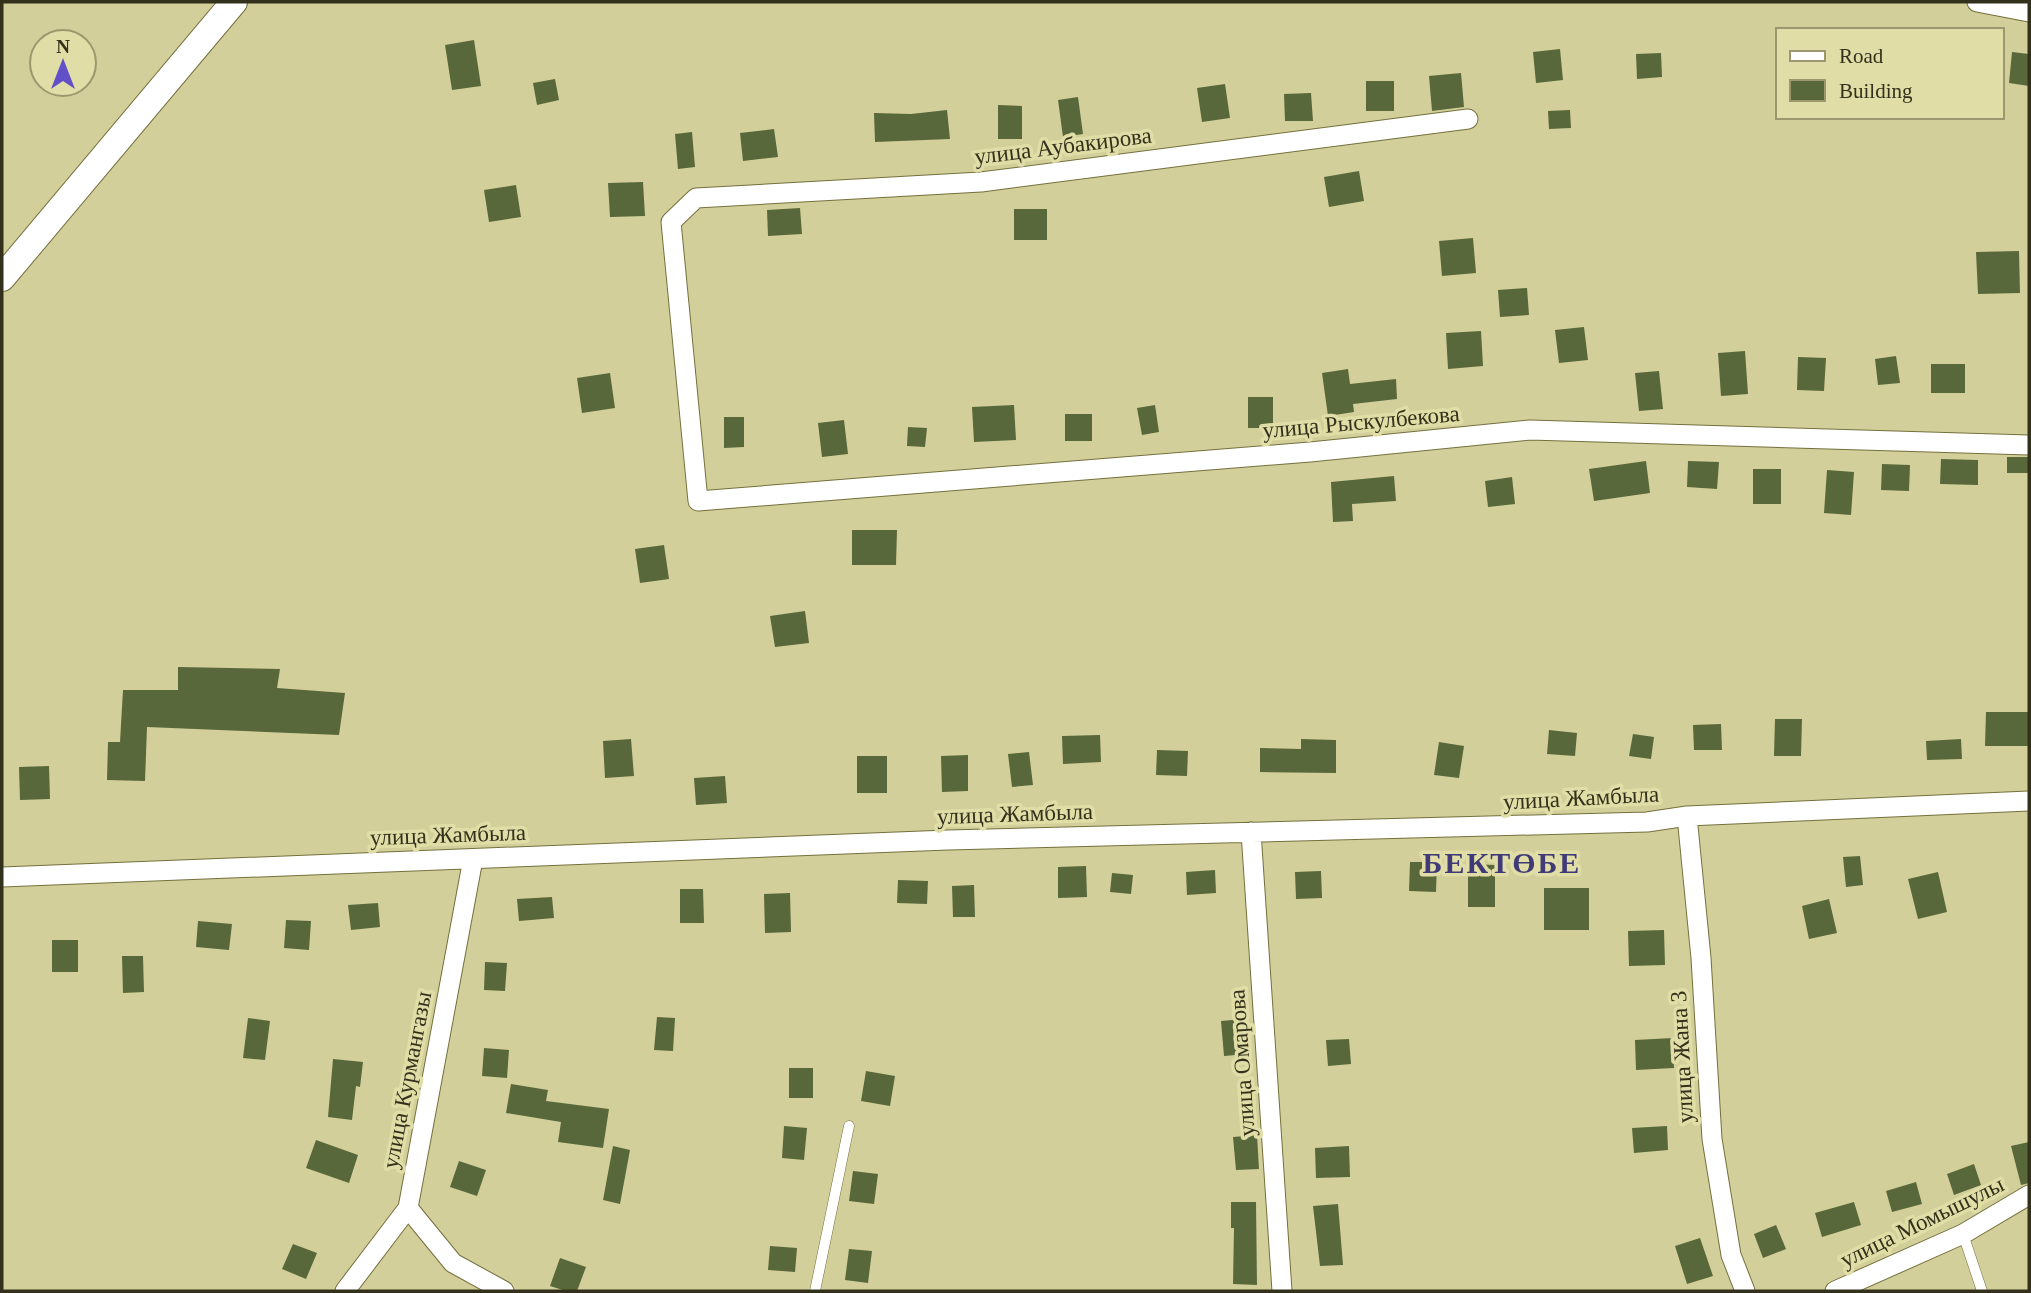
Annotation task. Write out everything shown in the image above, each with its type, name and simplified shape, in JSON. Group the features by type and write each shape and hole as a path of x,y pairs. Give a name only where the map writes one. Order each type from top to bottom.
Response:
{"main road":[{"path":"2,278 234,2"}],"street":[{"path":"1977,2 2029,12"},
{"name":"улица Аубакирова","path":"698,501 671,222 696,198 981,182 1468,119"},
{"name":"улица Рыскулбекова","path":"698,501 1296,453 1530,430 2029,445"},
{"name":"улица Жамбыла","path":"2,877 948,840 1647,822 1687,816 2029,801"},
{"name":"улица Жана 3","path":"1687,816 1701,958 1712,1139 1731,1255 1745,1291"},
{"name":"улица Омарова","path":"1251,832 1282,1291"},
{"name":"улица Курмангазы","path":"345,1291 408,1208 473,859"},
{"name":"улица Момышулы","path":"1835,1291 1963,1234 2029,1195"},
{"path":"408,1208 453,1263 504,1291"}],"lane":[{"path":"815,1291 849,1126"},
{"path":"1963,1234 1982,1291"}],"building":[{"path":"474,40 481,86 452,90 445,45"},
{"path":"1560,49 1563,80 1536,83 1533,52"},
{"path":"2012,52 2029,54 2029,86 2009,83"},
{"path":"1661,53 1662,77 1637,79 1636,54"},
{"path":"1461,73 1464,107 1432,111 1429,76"},
{"path":"555,79 559,100 537,105 533,83"},
{"path":"1366,81 1394,81 1394,111 1366,111"},
{"path":"1225,84 1230,118 1202,122 1197,88"},
{"path":"1311,93 1313,121 1285,121 1284,94"},
{"path":"1078,97 1083,134 1063,137 1058,100"},
{"path":"998,105 1022,106 1022,139 998,139"},
{"path":"947,110 950,139 875,142 874,113 911,114"},
{"path":"1570,110 1571,128 1549,129 1548,111"},
{"path":"774,129 778,157 743,161 740,133"},
{"path":"692,132 695,167 678,169 675,134"},
{"path":"1359,171 1364,201 1329,207 1324,177"},
{"path":"643,182 645,216 610,217 608,183"},
{"path":"516,185 521,217 489,222 484,190"},
{"path":"800,208 802,234 768,236 767,210"},
{"path":"1014,209 1047,209 1047,240 1014,240"},
{"path":"1473,238 1476,273 1442,276 1439,241"},
{"path":"2019,251 2020,293 1978,294 1976,252"},
{"path":"1527,288 1529,315 1500,317 1498,290"},
{"path":"1584,327 1588,360 1559,363 1555,330"},
{"path":"1481,331 1483,366 1448,369 1446,333"},
{"path":"1745,351 1748,394 1721,396 1718,353"},
{"path":"1896,356 1900,383 1878,385 1875,359"},
{"path":"1798,357 1826,358 1824,391 1797,390"},
{"path":"1931,364 1965,364 1965,393 1931,393"},
{"path":"1348,369 1350,384 1396,379 1397,399 1353,404 1354,412 1328,416 1322,373"},
{"path":"1659,371 1663,409 1639,411 1635,373"},
{"path":"610,373 615,408 582,413 577,378"},
{"path":"1248,397 1273,397 1273,428 1248,428"},
{"path":"1014,405 1016,440 974,442 972,407"},
{"path":"1155,405 1159,432 1142,435 1137,408"},
{"path":"1065,414 1092,414 1092,441 1065,441"},
{"path":"724,417 744,417 744,447 724,448"},
{"path":"844,420 848,454 822,457 818,423"},
{"path":"908,427 927,428 925,447 907,446"},
{"path":"2007,457 2029,457 2029,473 2007,473"},
{"path":"1941,459 1978,460 1978,485 1940,484"},
{"path":"1646,461 1650,493 1594,501 1589,469"},
{"path":"1688,461 1719,462 1717,489 1687,487"},
{"path":"1882,464 1910,465 1909,491 1881,490"},
{"path":"1753,469 1781,469 1781,504 1753,504"},
{"path":"1827,470 1854,472 1851,515 1824,513"},
{"path":"1394,476 1396,501 1352,504 1353,521 1333,522 1331,482"},
{"path":"1512,477 1515,504 1488,507 1485,481"},
{"path":"852,530 897,530 896,565 852,565"},
{"path":"664,545 669,579 640,583 635,549"},
{"path":"805,611 809,643 775,647 770,616"},
{"path":"178,667 280,669 277,688 345,693 339,735 147,727 145,781 107,780 108,742 120,742 123,690 178,690"},
{"path":"1986,712 2029,712 2029,746 1985,746"},
{"path":"1775,719 1802,719 1801,756 1774,756"},
{"path":"1721,724 1722,750 1694,750 1693,725"},
{"path":"1549,730 1577,733 1575,756 1547,754"},
{"path":"1633,734 1654,737 1651,759 1629,756"},
{"path":"1100,735 1101,762 1063,764 1062,736"},
{"path":"631,739 634,776 605,778 603,741"},
{"path":"1301,739 1336,740 1336,773 1260,772 1260,748 1301,749"},
{"path":"1961,739 1962,759 1927,760 1926,741"},
{"path":"1439,742 1464,746 1459,778 1434,775"},
{"path":"1157,750 1188,751 1187,776 1156,775"},
{"path":"1029,752 1033,785 1012,787 1008,754"},
{"path":"968,755 968,791 942,792 941,756"},
{"path":"857,756 887,756 887,793 857,793"},
{"path":"49,766 50,799 20,800 19,767"},
{"path":"725,776 727,803 696,805 694,778"},
{"path":"1860,856 1863,885 1846,887 1843,857"},
{"path":"1410,862 1437,862 1436,892 1409,891"},
{"path":"1468,864 1495,865 1495,907 1468,907"},
{"path":"1086,866 1087,897 1058,898 1058,867"},
{"path":"1215,870 1216,893 1187,895 1186,872"},
{"path":"1321,871 1322,898 1296,899 1295,872"},
{"path":"1938,872 1947,912 1918,919 1908,879"},
{"path":"1112,873 1133,875 1131,894 1110,892"},
{"path":"898,880 928,881 927,904 897,903"},
{"path":"974,885 975,917 953,917 952,886"},
{"path":"1544,888 1589,888 1589,930 1544,930"},
{"path":"680,889 703,889 704,923 680,923"},
{"path":"790,893 791,932 765,933 764,894"},
{"path":"552,897 554,918 519,921 517,899"},
{"path":"1829,899 1837,933 1809,939 1802,906"},
{"path":"378,903 380,927 351,930 348,905"},
{"path":"286,920 311,921 309,950 284,948"},
{"path":"198,921 232,924 229,950 196,947"},
{"path":"1664,930 1665,965 1629,966 1628,931"},
{"path":"52,940 78,940 78,972 52,972"},
{"path":"122,956 143,956 144,992 123,993"},
{"path":"485,962 507,963 505,991 484,990"},
{"path":"657,1017 675,1018 673,1051 654,1050"},
{"path":"248,1018 270,1021 265,1060 243,1058"},
{"path":"1244,1019 1247,1054 1224,1056 1221,1021"},
{"path":"1673,1038 1674,1068 1636,1070 1635,1040"},
{"path":"1349,1039 1351,1064 1328,1066 1326,1040"},
{"path":"484,1048 509,1050 507,1078 482,1076"},
{"path":"333,1059 363,1062 360,1087 356,1086 352,1120 328,1117"},
{"path":"789,1068 813,1068 813,1098 789,1098"},
{"path":"866,1071 895,1076 890,1106 861,1101"},
{"path":"511,1084 548,1090 546,1101 609,1109 603,1148 558,1142 561,1122 506,1113"},
{"path":"784,1126 807,1128 804,1160 782,1158"},
{"path":"1667,1126 1668,1150 1634,1153 1632,1128"},
{"path":"1257,1135 1259,1169 1236,1170 1233,1137"},
{"path":"316,1140 358,1155 349,1183 306,1168"},
{"path":"2029,1142 2029,1183 2021,1185 2011,1146"},
{"path":"613,1146 630,1150 620,1204 603,1200"},
{"path":"1349,1146 1350,1177 1316,1178 1315,1148"},
{"path":"459,1161 486,1170 477,1196 450,1187"},
{"path":"1974,1164 1981,1185 1954,1195 1947,1174"},
{"path":"853,1171 878,1174 874,1204 849,1201"},
{"path":"1916,1182 1922,1204 1892,1212 1886,1191"},
{"path":"1231,1202 1256,1202 1257,1285 1233,1284 1234,1228 1231,1228"},
{"path":"1854,1202 1861,1225 1822,1237 1815,1213"},
{"path":"1338,1204 1343,1265 1320,1266 1313,1206"},
{"path":"1776,1225 1786,1249 1763,1258 1754,1234"},
{"path":"1700,1238 1713,1276 1687,1284 1675,1246"},
{"path":"293,1244 317,1253 306,1279 282,1269"},
{"path":"770,1246 797,1248 795,1272 768,1270"},
{"path":"849,1249 872,1251 868,1283 845,1280"},
{"path":"560,1258 586,1267 577,1291 550,1286"}],"district":[{"name":"БЕКТӨБЕ","path":"1502,862"}]}
